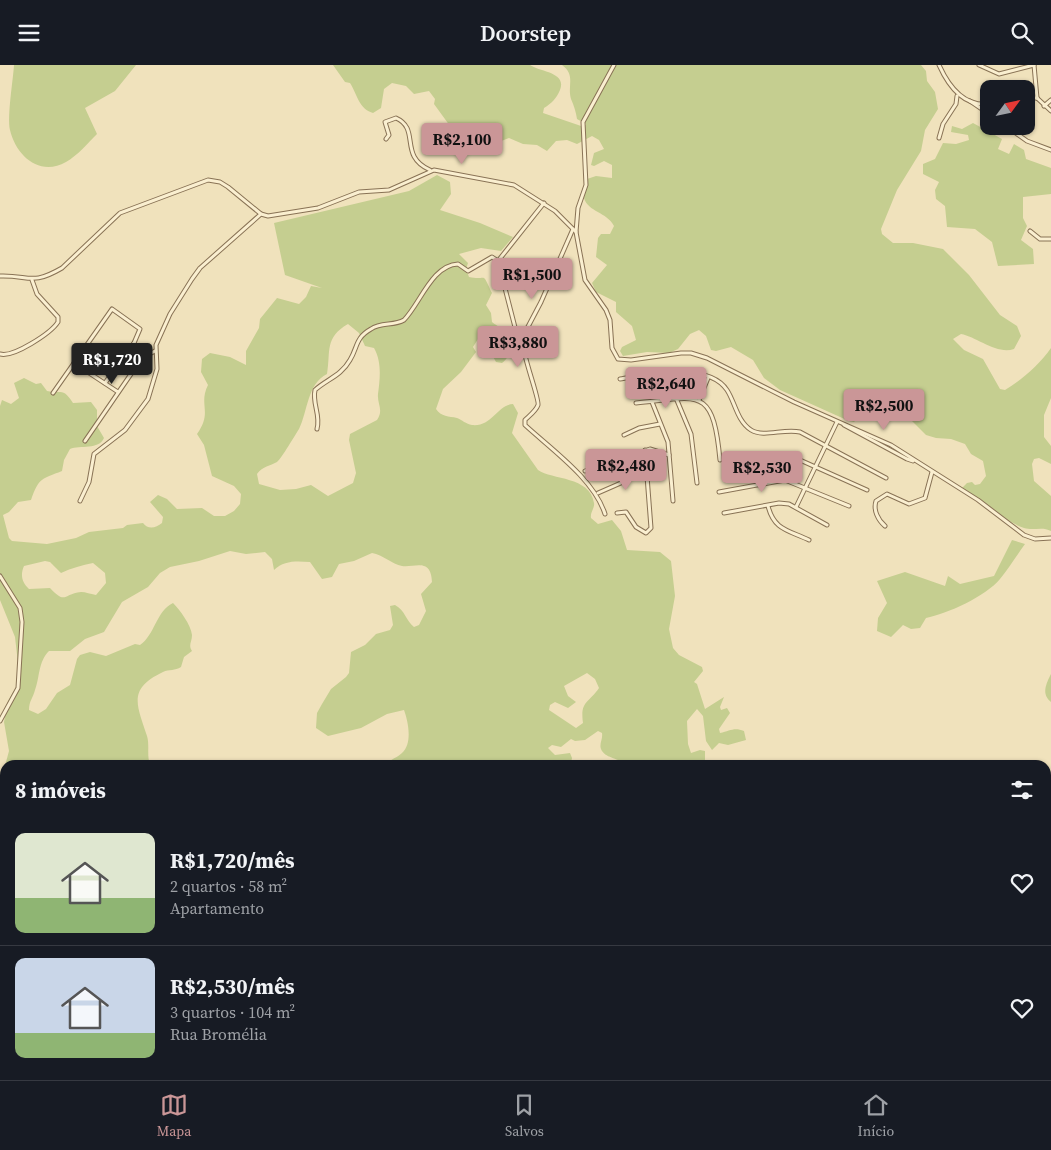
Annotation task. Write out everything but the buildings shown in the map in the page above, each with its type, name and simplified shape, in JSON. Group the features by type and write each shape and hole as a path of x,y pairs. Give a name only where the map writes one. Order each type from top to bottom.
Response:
{"street":[{"path":"605,514 598,499 569,463 548,448 525,425 525,421 539,404 526,367 522,339 575,231 578,208 586,185 583,122 614,65"},
{"path":"939,65 957,95 956,104 942,124 940,138"},
{"path":"979,65 998,74 1034,65 1037,98 1051,111"},
{"path":"957,95 980,104"},
{"path":"968,99 980,110"},
{"path":"1044,106 1051,100"},
{"path":"386,139 389,135 385,122 396,119 404,122 408,128 414,158 422,167 431,171 484,177 514,185 544,203 575,231 585,280 606,310 610,320 612,349 618,359 631,360 681,353 698,355 914,461 989,507 1024,535 1035,539 1051,538"},
{"path":"1019,135 1027,141 1051,150"},
{"path":"0,277 32,280 45,277 62,268 120,213 208,180 220,182 228,187 261,214 276,216 333,204 359,192 389,191 431,171"},
{"path":"498,261 544,203"},
{"path":"80,501 89,482 94,454 125,430 148,399 157,369 155,351 170,314 200,268 261,214"},
{"path":"1030,231 1040,239 1051,239"},
{"path":"317,429 319,419 314,397 315,390 343,370 351,360 355,343 373,327 404,320 436,276 449,267 458,264 468,271 492,257 498,261 518,337 522,339"},
{"path":"0,354 9,355 24,347 50,331 58,322 58,317 34,289 32,280"},
{"path":"53,393 112,309 140,329 134,343 105,383"},
{"path":"134,343 142,358"},
{"path":"86,441 142,358 155,351"},
{"path":"74,363 118,392"},
{"path":"620,379 671,372 692,372 725,387 740,416 750,429 761,433 793,430 826,445 886,478"},
{"path":"699,401 708,378"},
{"path":"636,403 685,397 699,401 708,409 715,424 720,460"},
{"path":"676,398 691,434 697,483"},
{"path":"652,401 668,442 673,501"},
{"path":"796,507 837,422"},
{"path":"624,435 639,428 660,425"},
{"path":"585,471 645,450 655,449 669,455"},
{"path":"617,513 626,512 640,531 646,533 650,530 645,450"},
{"path":"742,463 791,455 867,489"},
{"path":"886,526 881,523 876,511 876,501 887,494 909,504 925,498 932,472"},
{"path":"598,493 646,473"},
{"path":"719,492 785,480 806,487 848,506"},
{"path":"724,513 784,504 796,507 827,525"},
{"path":"768,506 771,517 777,525 809,540"},
{"path":"0,576 20,608 22,622 18,688 0,721"}],"green space":[{"path":"14,65 136,65 115,91 85,108 97,134 66,162 47,167 38,165 24,156 13,139 10,130 10,98"},
{"path":"333,65 530,65 551,73 560,79 560,90 557,96 544,108 543,113 584,127 586,124 577,119 571,99 569,73 562,65 921,65 926,71 927,81 935,92 938,109 925,130 921,151 897,190 881,229 882,234 893,243 913,243 943,249 969,275 1000,315 1017,326 1021,336 1014,349 1001,350 961,334 953,339 964,350 983,359 1000,389 1005,390 1024,376 1036,366 1051,348 1051,398 1044,415 1044,437 1051,446 1051,464 1039,458 1034,459 1032,464 1034,481 1051,496 1051,531 1028,529 1019,526 962,488 967,483 980,484 986,476 983,461 971,454 965,444 951,439 926,435 904,413 899,412 890,416 878,411 867,410 854,422 849,421 780,390 764,378 753,360 731,347 716,351 711,350 706,336 699,330 690,334 678,349 669,353 647,352 623,356 620,351 622,347 636,340 632,326 616,312 616,302 596,292 592,283 607,265 596,257 598,238 601,234 610,234 614,226 611,221 589,206 584,198 587,179 596,176 612,178 612,165 604,161 594,166 591,165 594,153 604,149 599,140 592,136 577,144 567,140 556,141 547,151 537,145 523,144 509,138 496,143 497,149 484,150 480,140 472,132 462,127 450,126 434,104 435,99 429,91 414,94 406,86 392,83 384,89 381,108 373,113 361,105 350,83 345,82"},
{"path":"973,123 980,127 980,135 995,135 1002,139 998,149 1009,154 1014,144 1024,150 1026,159 1051,168 1051,194 1023,197 1023,218 1027,226 1021,240 1033,249 1034,264 998,266 992,242 975,229 947,227 945,206 936,199 935,190 939,182 923,174 923,164 935,159 943,143 956,144 969,140 968,135 951,132 952,126 962,129"},
{"path":"437,175 450,182 451,194 440,210 480,223 513,237 501,251 481,248 459,254 468,263 466,269 469,277 484,278 489,286 492,293 486,305 491,313 492,322 500,327 508,348 508,356 502,363 496,362 486,344 478,339 473,347 476,352 461,372 443,389 436,409 443,415 457,418 472,425 479,425 485,423 507,405 513,404 518,413 512,433 538,470 578,483 586,488 591,494 594,503 591,518 598,524 612,520 621,531 627,550 660,552 671,561 675,596 669,629 673,648 679,655 702,667 703,671 694,682 697,684 705,709 724,697 720,707 721,710 727,708 730,713 719,729 720,733 737,729 741,730 744,731 746,740 728,745 719,743 712,750 706,741 703,716 697,709 687,721 688,744 691,753 700,750 705,751 705,760 617,760 603,752 601,747 602,733 598,731 585,740 575,741 571,739 561,747 552,745 548,748 555,755 570,753 572,760 391,760 402,753 408,744 408,726 404,710 387,714 361,728 328,736 316,728 317,713 331,689 349,673 351,652 365,645 376,634 390,630 393,625 390,606 395,605 398,607 414,627 419,625 426,611 421,594 432,582 429,569 421,565 398,565 372,553 354,561 339,564 332,577 322,579 310,562 296,561 286,563 274,570 272,559 265,552 246,554 230,551 199,561 170,567 160,573 148,587 122,602 104,632 85,639 70,651 49,651 41,665 37,685 29,707 29,710 38,714 46,709 57,693 70,685 77,659 80,655 90,652 106,656 135,644 140,645 145,641 159,617 173,603 190,627 192,651 184,657 181,667 165,671 152,678 139,692 138,707 148,740 149,759 6,760 9,751 4,722 8,701 16,687 19,672 15,637 0,600 0,406 2,400 11,404 19,398 14,383 24,378 36,384 41,383 47,391 64,393 73,403 91,402 97,410 97,426 104,438 102,442 94,446 70,449 64,460 62,471 42,480 36,487 31,500 18,502 9,512 3,515 9,538 12,541 47,544 76,538 89,532 123,528 127,525 143,523 147,527 155,527 162,523 163,517 150,502 158,495 167,499 177,509 202,508 214,516 225,516 234,511 240,504 241,494 234,486 212,476 204,445 197,434 204,420 204,398 208,385 201,372 202,359 210,353 230,357 246,365 246,351 259,328 260,319 277,298 299,304 306,297 311,286 322,288 285,275 274,223 409,191","holes":["348,324 359,333 365,346 374,348 377,353 380,371 378,394 380,413 377,420 350,434 349,440 356,473 353,483 328,496 311,485 296,489 280,490 259,484 257,474 262,469 279,460 299,429 315,384 327,374 330,346 335,334","45,561 50,562 61,573 93,563 105,573 106,583 96,595 81,592 62,597 50,588 29,589 22,579 24,566","587,673 595,679 599,688 584,706 583,723 576,728 549,710 550,705 555,702 568,708 576,702 568,696 564,686"]},
{"path":"1012,540 1025,544 1000,579 985,592 955,608 926,618 920,628 911,629 903,625 891,637 877,631 878,618 887,603 877,581 905,572 945,586 948,576 960,584 994,576"},
{"path":"1051,674 1051,702 1045,692"}],"waterway":[{"path":"674,1080 687,1080"}]}
